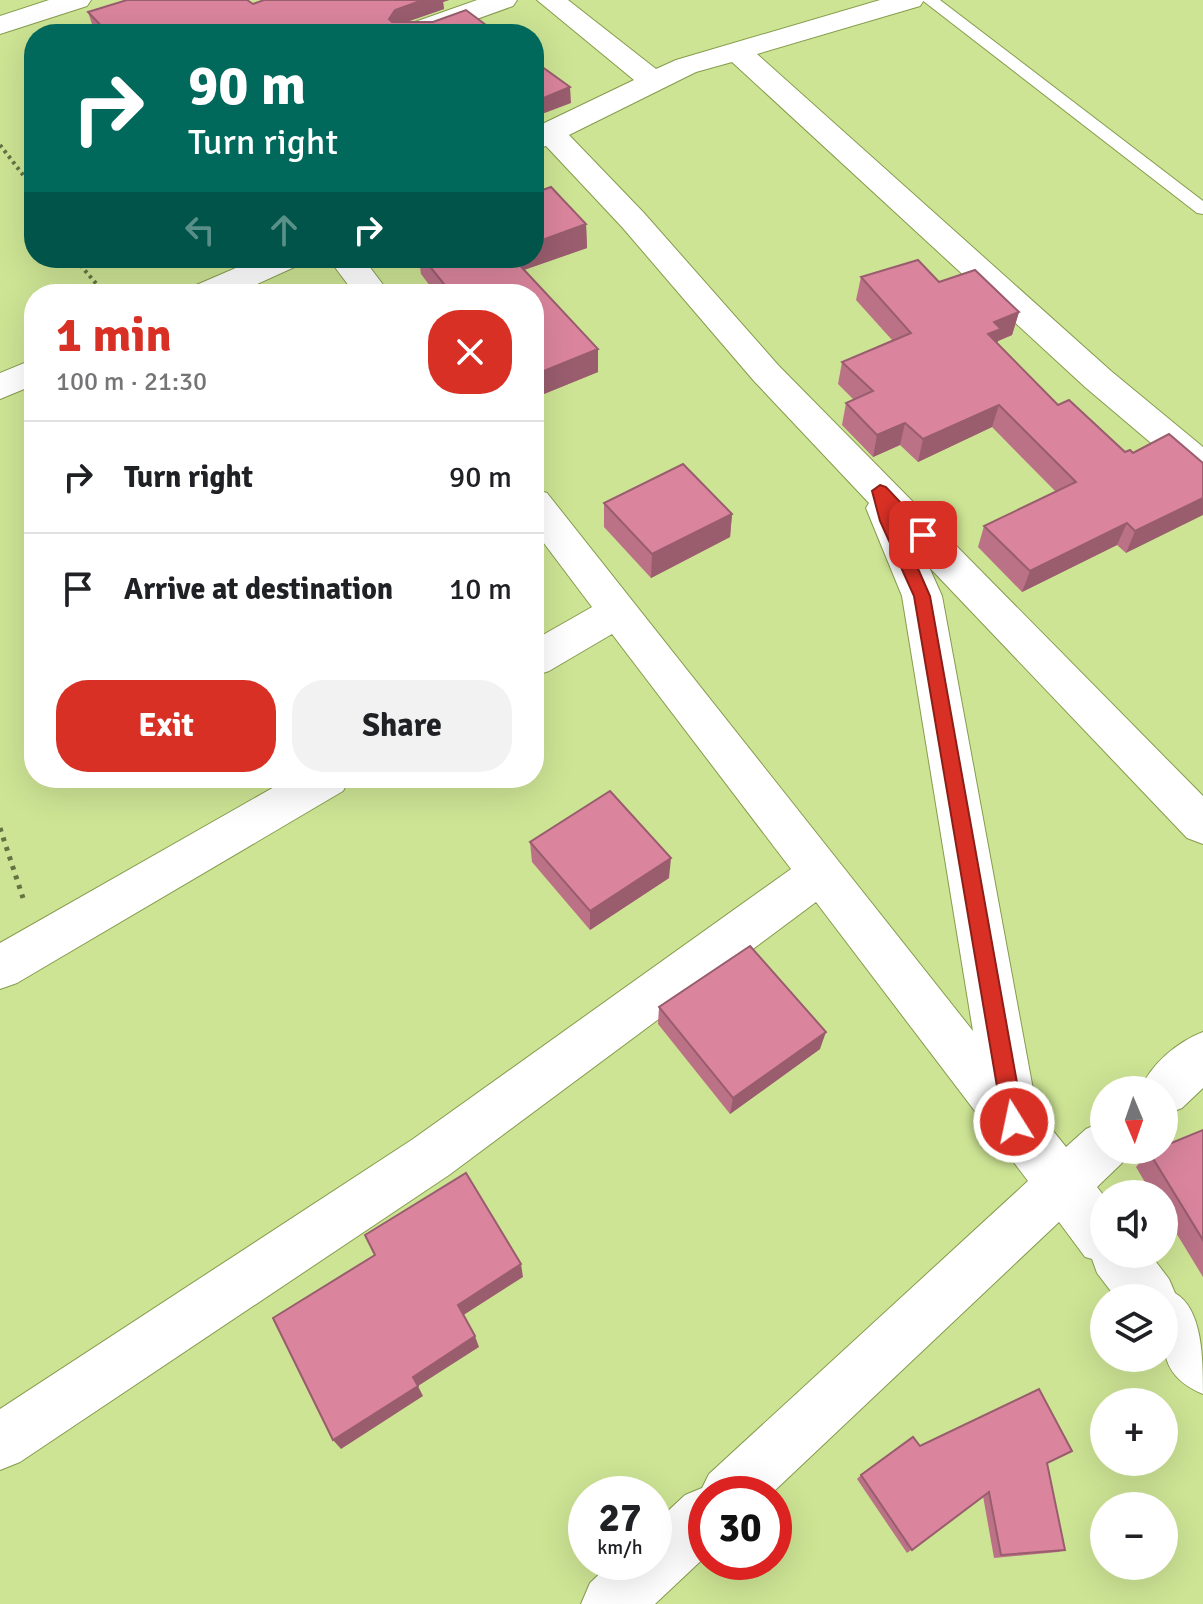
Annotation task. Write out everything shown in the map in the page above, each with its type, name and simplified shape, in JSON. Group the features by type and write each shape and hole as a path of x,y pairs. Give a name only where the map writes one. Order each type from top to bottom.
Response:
{"street":[{"path":"0,25 77,0"},
{"path":"436,24 503,0"},
{"path":"551,0 653,81"},
{"path":"544,135 686,66 737,51 851,7 910,0"},
{"path":"737,51 1098,379 1203,467"},
{"path":"544,138 633,220 766,373 1203,825"},
{"path":"228,284 264,268"},
{"path":"353,268 365,284"},
{"path":"0,387 24,376"},
{"path":"880,491 888,521 922,596 1014,1122"},
{"path":"544,516 1090,1220"},
{"path":"544,654 618,611"},
{"path":"0,968 311,788"},
{"path":"0,1442 431,1157 820,873"},
{"path":"1178,1078 1203,1055"},
{"path":"748,1476 1090,1159"},
{"path":"1127,1268 1139,1284"},
{"path":"1178,1334 1203,1366"},
{"path":"611,1604 688,1533"}],"lane":[{"path":"930,0 1203,209"}],"path":[{"path":"0,145 24,176"},
{"path":"83,268 96,284"},
{"path":"0,828 39,944"}],"building":[{"path":"127,0 247,0 253,4 264,0 423,0 395,10 389,19 392,22 433,22 466,10 485,24 99,24 88,12"},
{"path":"544,68 570,87 544,98"},
{"path":"551,187 586,224 544,239 544,189"},
{"path":"918,260 939,282 975,270 1019,312 994,322 1001,329 988,334 1058,405 1069,400 1125,452 1130,450 1133,453 1169,434 1203,463 1203,498 1135,531 1127,523 1030,571 984,526 1076,482 999,405 923,439 905,423 877,435 846,403 873,391 842,362 911,333 861,277"},
{"path":"431,268 522,268 537,284 444,284"},
{"path":"544,291 598,349 544,371"},
{"path":"683,464 732,514 652,554 604,503"},
{"path":"610,791 671,858 590,911 530,842"},
{"path":"750,946 826,1032 733,1098 659,1007"},
{"path":"1203,1130 1203,1240 1178,1199 1178,1180 1166,1180 1156,1164 1178,1164 1178,1140"},
{"path":"466,1173 521,1264 458,1305 475,1336 413,1377 418,1386 333,1440 273,1318 375,1255 365,1235"},
{"path":"1039,1389 1072,1451 1047,1463 1065,1550 1001,1555 989,1492 912,1550 861,1475 913,1437 920,1446"}],"route":[{"path":"923,535 880,491 888,521 922,596 1014,1122"}]}
